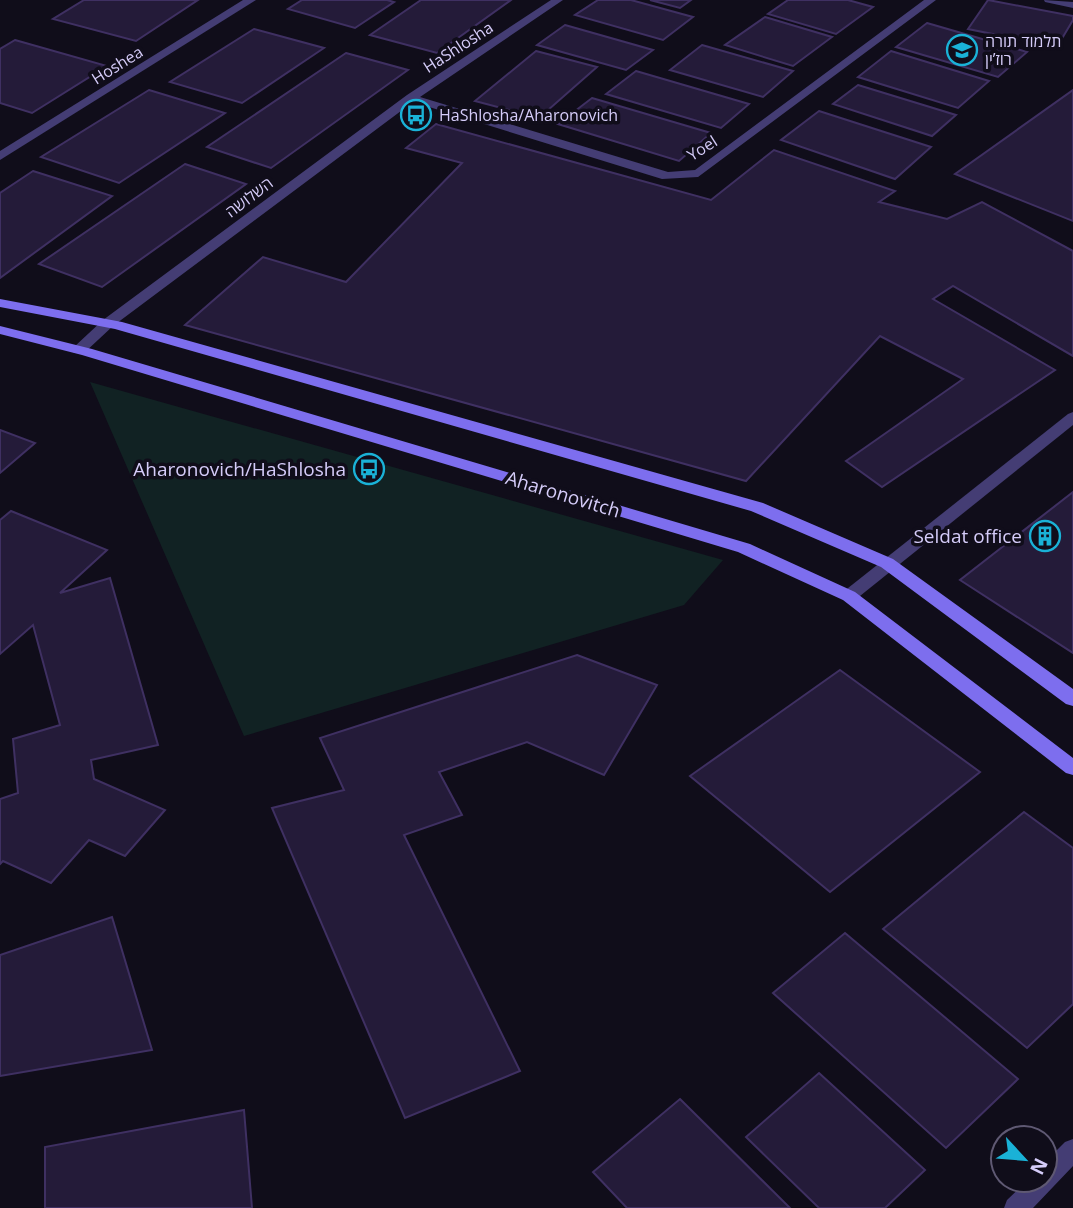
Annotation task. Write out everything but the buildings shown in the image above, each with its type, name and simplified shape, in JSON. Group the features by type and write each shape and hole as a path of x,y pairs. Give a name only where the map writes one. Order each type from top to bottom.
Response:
{"street":[{"name":"Hoshea","path":"0,156 251,0"},
{"name":"HaShlosha","path":"411,98 558,0"},
{"name":"Yoel","path":"411,98 667,176 698,173 931,0"},
{"path":"1049,0 1073,5"},
{"name":"השלושה","path":"79,350 108,323 411,98"},
{"name":"Aharonovitch","path":"0,303 108,323 757,507 887,564 1073,699"},
{"name":"Aharonovitch","path":"0,330 79,350 744,548 849,596 1073,768"},
{"path":"849,596 1073,417"},
{"path":"1059,1164 1073,1150"},
{"path":"1016,1208 1030,1194"}],"shaded area":[{"path":"90,382 723,560 684,605 244,736"}],"place":[{"name":"תלמוד תורה רוז’ין","path":"962,50"},
{"name":"HaShlosha/Aharonovich","path":"416,115"},
{"name":"Aharonovich/HaShlosha","path":"369,469"},
{"name":"Seldat office","path":"1045,536"}]}
